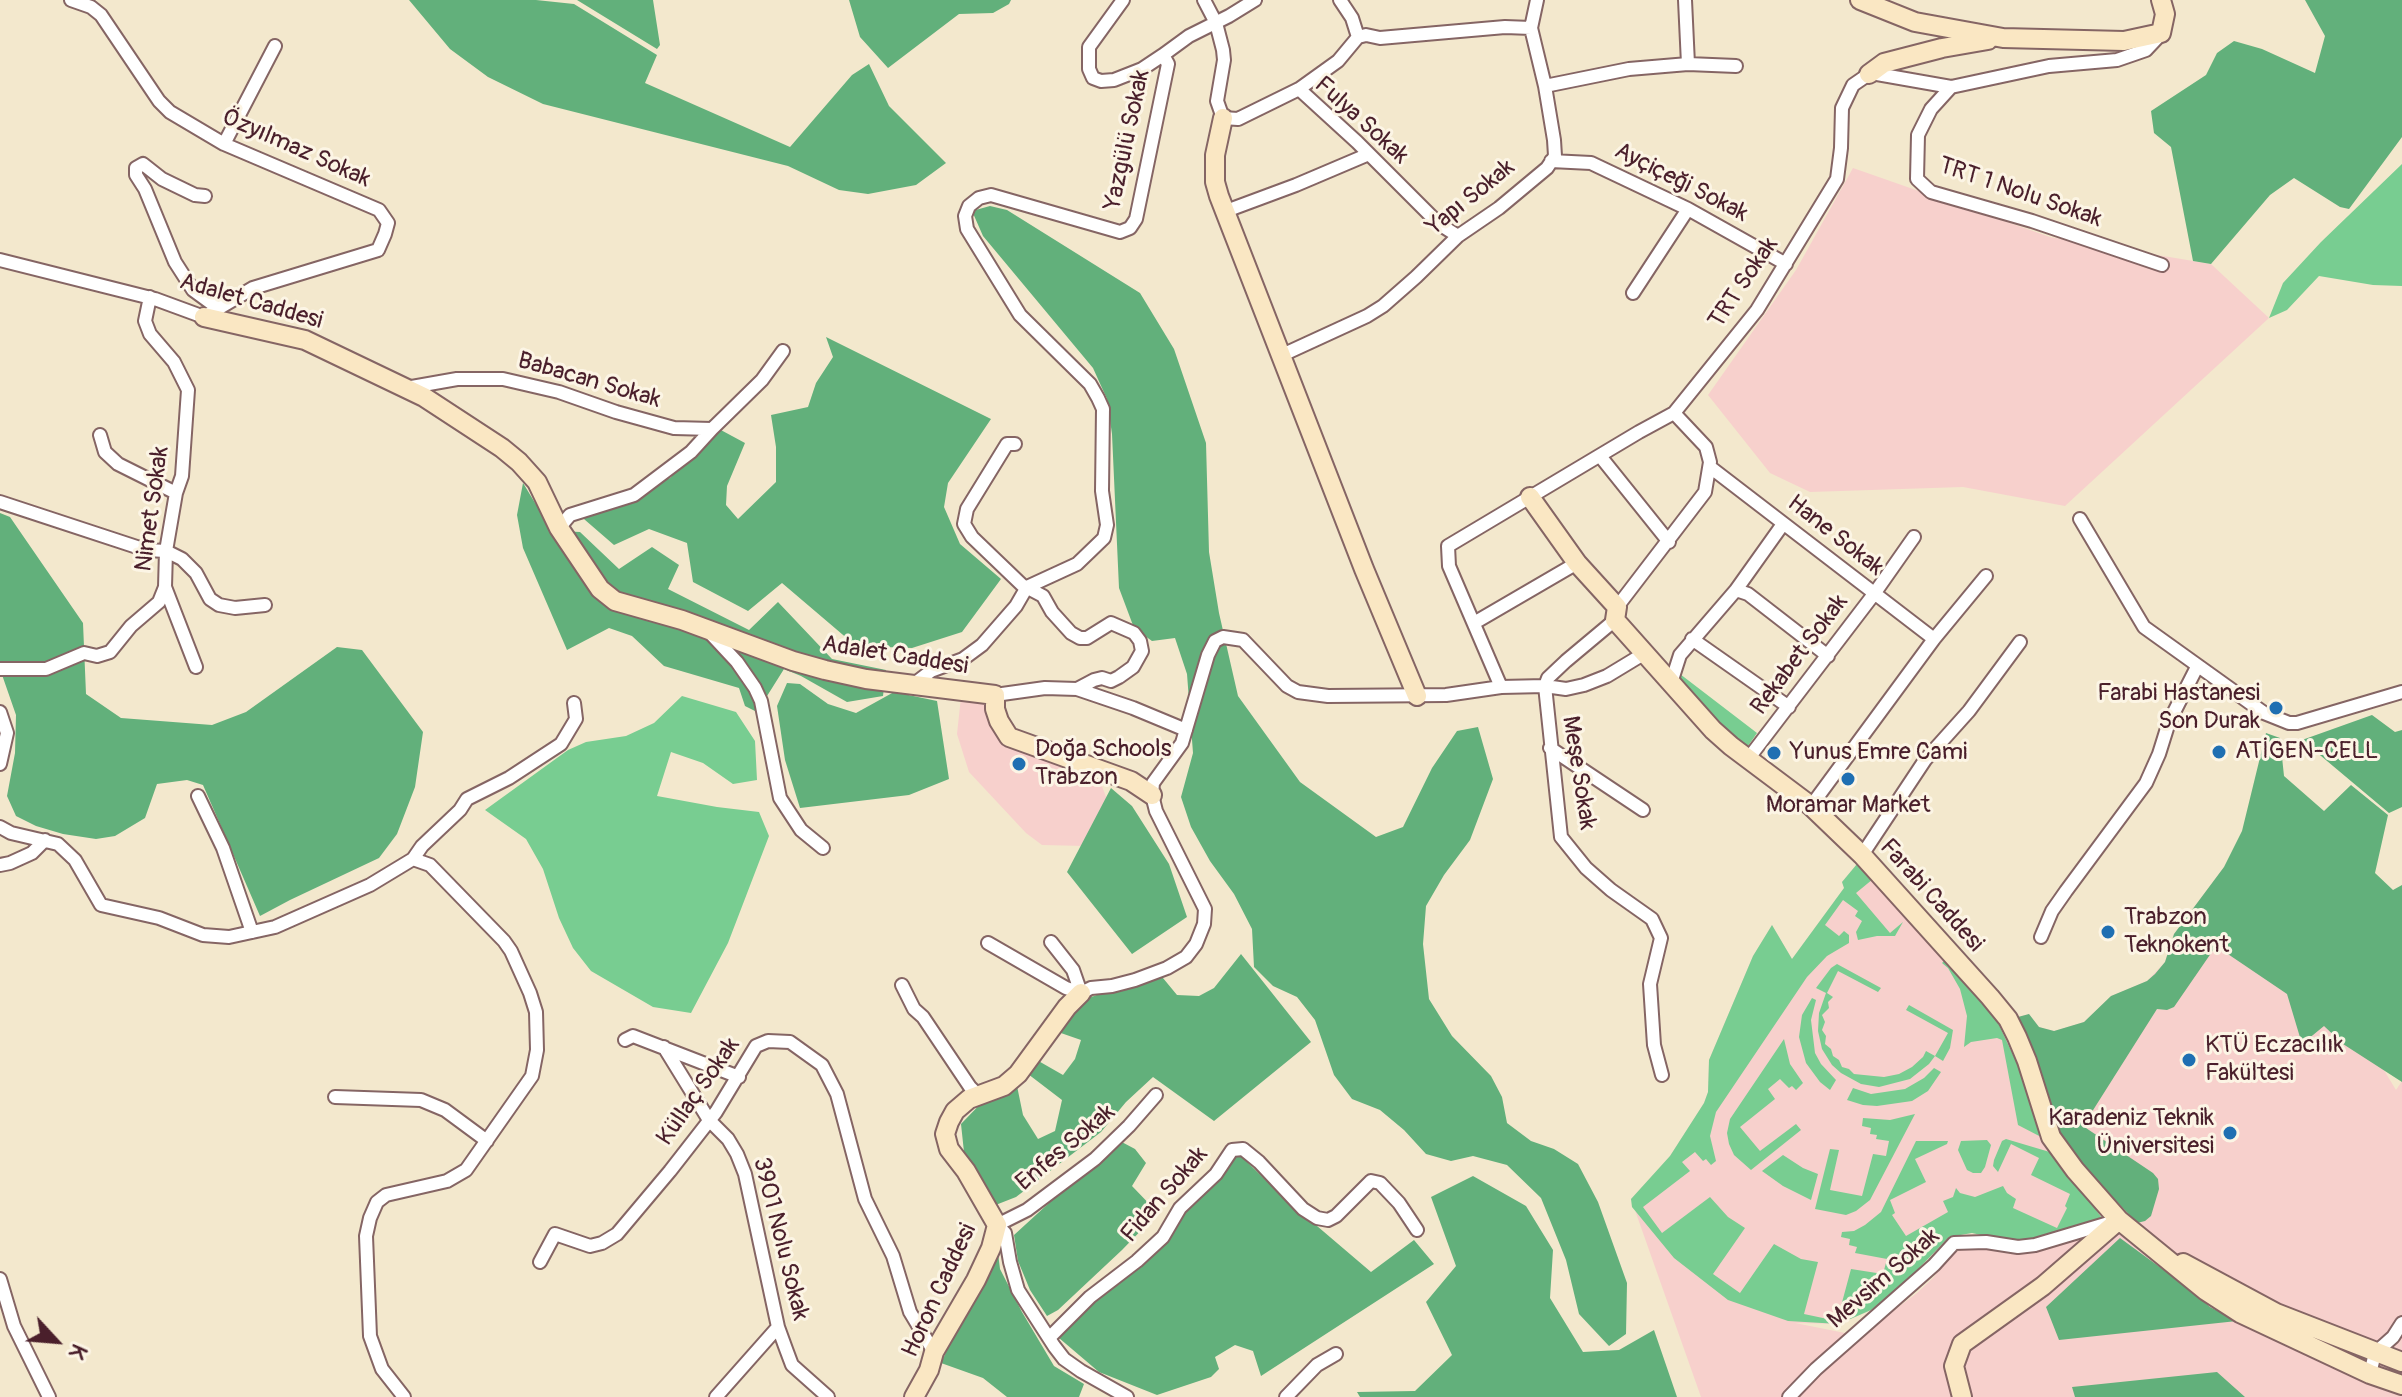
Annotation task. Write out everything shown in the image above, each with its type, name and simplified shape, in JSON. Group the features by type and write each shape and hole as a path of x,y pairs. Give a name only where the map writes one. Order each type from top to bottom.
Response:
{"street":[{"name":"Özyılmaz Sokak","path":"71,0 91,7 101,15 159,101 170,112 224,144 379,210 388,223 378,250 253,288 212,313"},
{"name":"Yazgülü Sokak","path":"1027,587 1077,564 1104,538 1107,525 1102,491 1103,409 1090,384 1020,315 967,229 965,216 969,206 979,198 991,195 1120,232 1130,228 1136,219 1168,64 1163,55 1142,69 1114,80 1093,78 1089,69 1089,47 1123,0"},
{"path":"1204,0 1216,23 1224,60 1217,101 1223,118 1214,169 1219,196 1364,569 1417,696"},
{"path":"1163,55 1255,0"},
{"path":"1340,0 1352,18 1358,37"},
{"name":"Yapı Sokak","path":"1280,356 1383,306 1458,236 1499,208 1547,168 1555,156 1545,86 1531,28 1537,0"},
{"path":"1685,0 1688,64"},
{"path":"1860,0 1915,22 2003,38 2124,41 2161,33"},
{"path":"1869,74 1951,87 2049,66 2117,60 2146,50 2161,33 2165,14 2161,0"},
{"path":"1299,89 1338,61 1358,37 1531,28"},
{"path":"1869,74 1884,63 1942,48 2003,38"},
{"path":"224,144 275,46"},
{"path":"1545,86 1629,69 1688,64 1736,66"},
{"name":"TRT Sokak","path":"1501,687 1449,566 1448,546 1674,413 1757,310 1837,179 1842,108 1853,85 1869,74"},
{"name":"TRT 1 Nolu Sokak","path":"1951,87 1931,109 1918,135 1917,179 1931,192 2032,221 2162,265"},
{"name":"Fulya Sokak","path":"1223,118 1231,120 1245,116 1299,89 1439,224 1458,236"},
{"path":"1226,211 1369,154"},
{"name":"Ayçiçeği Sokak","path":"1551,161 1591,163 1688,209 1786,264"},
{"path":"205,196 195,195 162,179 143,164 136,168 136,175 145,189 175,262 212,313"},
{"path":"1633,293 1688,209"},
{"name":"Adalet Caddesi","path":"0,260 212,313 305,340 424,397 519,462 537,482 559,528 600,589 615,601 825,670 866,679 995,695 995,709 1009,737 1131,781 1152,795"},
{"name":"Nimet Sokak","path":"0,669 46,669 84,653 97,656 110,652 131,626 159,602 165,587 166,551 182,476 188,390 174,362 150,334 145,321 150,297"},
{"path":"559,528 570,515 634,495 691,452 762,380 783,351"},
{"name":"Babacan Sokak","path":"406,388 457,379 503,379 559,392 674,428 712,429"},
{"path":"988,943 1066,988 1081,993 1091,988 1135,980 1167,968 1186,957 1196,944 1204,924 1205,909 1156,811 1153,783 1182,743 1208,655 1215,641 1223,637 1243,640 1287,686 1298,692 1328,696 1417,696 1501,687 1545,686 1548,678 1616,613 1705,492 1710,467 1706,447 1674,413"},
{"path":"100,435 105,452 118,464 176,493"},
{"path":"1015,444 1007,444 967,509 964,524 972,537 1027,587 1043,596 1071,633 1087,638 1111,623 1126,628 1140,641 1142,651 1133,667 1111,681 1102,678 1077,689"},
{"path":"1600,456 1669,542"},
{"name":"Hane Sokak","path":"1710,467 1934,639"},
{"name":"Farabi Caddesi","path":"1530,497 1645,653 1713,730 1811,806 1862,855 2008,1019 2027,1061 2051,1137 2119,1220 2206,1291 2240,1313 2370,1374 2402,1385"},
{"path":"0,502 146,550 166,551 182,559 196,573 210,599 219,605 235,608 265,605"},
{"path":"2080,519 2144,627 2264,713 2289,723 2317,718 2402,692"},
{"path":"1671,683 1680,655 1736,590 1783,524"},
{"name":"Rekabet Sokak","path":"1748,759 1914,537"},
{"path":"1474,623 1577,563"},
{"path":"1811,806 1934,639 1986,576"},
{"path":"165,587 196,667"},
{"path":"914,684 931,671 963,659 982,645 1016,606 1027,587"},
{"path":"1736,590 1748,594 1828,656"},
{"path":"707,629 737,662 755,688 761,701 780,798 801,830 823,848"},
{"path":"1692,639 1789,707"},
{"path":"1862,855 1925,760 1969,711 2020,642"},
{"name":"Meşe Sokak","path":"1645,653 1607,676 1584,685 1566,689 1545,686 1561,837 1586,868 1652,919 1661,938 1650,984 1654,1045 1662,1075"},
{"path":"2041,937 2052,911 2146,783 2169,722 2197,667"},
{"path":"995,695 1045,688 1077,689 1186,730"},
{"path":"0,827 11,833 58,844 75,860 101,905 131,910 203,935 229,937 275,927 370,885 413,859 467,799 509,778 561,744 576,719 574,703"},
{"path":"0,712 7,733 0,764"},
{"path":"1550,748 1643,810"},
{"path":"198,796 223,848 252,932"},
{"path":"0,865 32,853 45,840"},
{"path":"404,1397 382,1369 370,1336 366,1236 370,1218 377,1202 386,1195 447,1181 466,1170 532,1076 537,1050 536,1012 504,941 430,865 413,859"},
{"path":"1051,942 1073,970 1081,993"},
{"path":"902,985 914,1009 923,1017 979,1096"},
{"name":"Horon Caddesi","path":"914,1397 929,1370 934,1352 976,1280 991,1248 997,1225 966,1171 949,1149 945,1134 955,1111 969,1099 1004,1086 1018,1074 1067,1007 1081,993"},
{"path":"625,1040 633,1036 739,1077"},
{"name":"Küllaç Sokak","path":"540,1262 555,1234 590,1246 617,1234 709,1120 756,1046 768,1041 790,1042 822,1065 837,1094 865,1199 893,1256 910,1312 934,1352"},
{"name":"3901 Nolu Sokak","path":"664,1047 709,1120 728,1139 745,1174 778,1327 792,1365 828,1397"},
{"name":"Enfes Sokak","path":"997,1225 1027,1210 1095,1159 1156,1095"},
{"path":"335,1097 421,1100 445,1110 487,1141"},
{"name":"Fidan Sokak","path":"1049,1338 1090,1297 1163,1237 1180,1208 1216,1174 1232,1150 1243,1149 1303,1209 1317,1218 1328,1220 1336,1216 1371,1181 1380,1183 1399,1203 1417,1230"},
{"path":"1962,1397 1954,1366 1962,1344 2043,1286 2119,1220"},
{"name":"Mevsim Sokak","path":"1789,1397 1816,1369 1934,1265 1954,1243 1986,1242 2018,1247 2035,1245 2119,1220"},
{"path":"997,1225 1005,1233 1018,1290 1064,1359 1127,1397"},
{"name":"Farabi Caddesi","path":"2159,1252 2276,1313 2402,1361"},
{"path":"0,1279 14,1326 49,1397"},
{"path":"2370,1374 2375,1353 2393,1337 2402,1323"},
{"path":"716,1397 778,1327"},
{"path":"1286,1397 1317,1365 1336,1354"},
{"path":"2402,1361 2402,1385"}],"shaded area":[{"path":"1853,168 2050,237 2211,264 2269,318 2065,506 1963,487 1810,492 1770,473 1708,395 1796,270"},
{"name":"Doğa Schools Trabzon","path":"961,697 991,700 1013,741 1097,773 1117,826 1086,846 1042,845 1026,833 969,772 957,734"},
{"name":"Karadeniz Teknik Üniversitesi","path":"1857,864 1870,875 1945,963 1962,975 2011,1047 2027,1085 2043,1138 2102,1218 2063,1231 1972,1233 1949,1237 1900,1288 1871,1310 1839,1324 1795,1323 1860,1336 1917,1293 1953,1253 1970,1246 2012,1254 2037,1251 2119,1220 2124,1208 2062,1144 2041,1073 2018,1017 2029,1014 2039,1027 2054,1031 2084,1022 2111,996 2147,981 2165,962 2174,934 2224,867 2325,973 2396,1090 2402,1081 2402,1397 1701,1397 1631,1199 1670,1156 1704,1103 1708,1092 1709,1060 1753,956 1772,925 1792,959 1844,888 1842,882"}],"green space":[{"path":"409,0 536,0 574,4 657,55 645,83 790,147 852,75 869,64 889,106 946,163 916,185 868,194 839,190 788,166 543,104 488,77 450,49"},
{"path":"577,0 653,0 660,45 657,49"},
{"path":"849,0 1011,0 993,13 959,14 888,68 860,37"},
{"path":"2305,0 2402,0 2402,137 2349,209 2340,207 2294,178 2270,195 2211,264 2193,261 2171,147 2154,133 2151,111 2206,75 2217,53 2234,41 2262,49 2315,73 2325,36"},
{"path":"2402,164 2402,286 2373,285 2319,276 2287,310 2269,318 2283,283"},
{"path":"990,206 1007,210 1140,293 1174,349 1206,443 1209,552 1238,696 1300,782 1376,837 1403,827 1432,768 1457,731 1478,727 1493,779 1470,840 1426,906 1423,944 1429,999 1452,1036 1491,1076 1502,1097 1507,1123 1531,1141 1554,1149 1578,1164 1598,1202 1627,1283 1626,1334 1609,1346 1579,1314 1566,1260 1541,1198 1507,1165 1473,1156 1451,1161 1426,1154 1380,1110 1352,1099 1334,1075 1315,1020 1297,997 1273,986 1254,967 1252,929 1234,894 1191,827 1181,797 1193,753 1187,674 1175,638 1152,641 1134,628 1119,588 1112,434 1107,399 1093,368 983,236 972,211"},
{"path":"826,337 991,419 948,483 944,507 960,544 1001,579 962,632 912,648 856,646 782,583 748,611 693,582 687,543 649,529 614,545 577,513 670,478 719,429 745,443 727,486 726,505 738,519 776,482 776,447 771,415 808,407 816,383 833,357"},
{"path":"523,483 549,526 560,531 580,532 619,569 652,547 679,565 668,589 749,630 778,602 832,659 886,670 883,696 847,702 784,669 757,712 745,706 739,688 664,666 632,636 609,628 567,650 523,548 517,515"},
{"path":"0,513 10,517 83,623 86,694 121,718 212,725 246,712 337,647 362,650 423,732 415,787 397,834 379,858 260,916 203,785 187,780 157,784 145,818 115,836 96,839 63,834 16,816 7,796 15,753 16,715 0,669"},
{"path":"1680,674 1757,733 1748,746 1738,746 1676,682"},
{"path":"787,683 800,684 828,704 856,713 894,692 937,701 949,779 909,795 800,808 785,760 777,706"},
{"path":"682,696 736,712 755,741 757,780 733,784 703,763 671,752 657,796 759,812 769,836 728,943 691,1013 653,1007 591,971 573,948 559,918 543,869 526,839 485,810 568,750 586,742 626,736 654,723"},
{"path":"2372,715 2395,732 2402,730 2402,807 2389,813 2302,740"},
{"path":"2266,733 2280,738 2284,776 2324,811 2351,785 2388,815 2375,873 2393,890 2402,885 2402,1082 2343,1044 2324,1026 2302,1044 2287,994 2216,946 2174,1007 2157,1009 2083,1126 2158,1179 2159,1189 2151,1216 2137,1223 2062,1144 2041,1073 2018,1017 2029,1014 2039,1027 2054,1031 2084,1022 2111,996 2147,981 2155,974 2165,962 2174,934 2224,867 2242,831"},
{"path":"1111,788 1132,806 1169,864 1187,917 1132,954 1067,872"},
{"path":"1857,864 1873,879 1856,893 1890,933 1903,922 1895,936 1858,940 1856,932 1862,921 1855,916 1858,911 1843,900 1825,925 1839,936 1844,931 1849,935 1849,943 1827,956 1807,977 1716,1112 1710,1136 1716,1161 1711,1165 1695,1152 1682,1162 1690,1171 1643,1207 1662,1233 1710,1197 1728,1217 1745,1228 1713,1274 1740,1293 1774,1244 1801,1259 1818,1262 1804,1314 1837,1321 1851,1269 1883,1274 1887,1259 1855,1253 1857,1247 1849,1245 1850,1239 1841,1237 1842,1232 1854,1231 1881,1212 1916,1141 1948,1141 1915,1159 1926,1182 1890,1200 1895,1213 1892,1215 1906,1236 1948,1212 1943,1201 1953,1197 1956,1188 1960,1193 1975,1197 2003,1186 2016,1199 2013,1208 2057,1228 2070,1194 2031,1175 2039,1158 2011,1144 1998,1172 1993,1166 1994,1160 2002,1141 2006,1139 2053,1153 2102,1218 2101,1221 2036,1240 2013,1242 1972,1233 1949,1237 1900,1288 1871,1310 1839,1324 1788,1321 1728,1300 1674,1258 1632,1207 1631,1199 1670,1156 1704,1103 1708,1092 1709,1060 1753,956 1772,925 1792,959 1844,888 1842,882"},
{"path":"1241,954 1311,1042 1214,1121 1153,1077 1126,1102 1101,1132 1016,1197 993,1206 964,1152 961,1124 989,1095 1017,1086 1023,1115 1038,1139 1055,1131 1062,1100 1028,1074 1035,1059 1063,1075 1075,1059 1081,1040 1058,1032 1078,1002 1158,972 1177,995 1199,996 1214,988"},
{"path":"1944,961 1962,975 1993,1012 2027,1085 2043,1138 2018,1125 2002,1040 1971,1042 1964,1047 1967,1016 1960,989 1942,963"},
{"path":"1837,964 1881,988 1878,992 1838,971 1827,993 1833,997 1828,1002 1829,1008 1822,1015 1825,1044 1842,1067 1854,1074 1884,1077 1899,1074 1912,1067 1926,1051 1935,1056 1910,1079 1879,1087 1861,1084 1832,1065 1822,1049 1818,1031 1819,1013 1826,993 1816,988"},
{"path":"1812,998 1816,1000 1811,1020 1815,1053 1836,1080 1830,1090 1806,1063 1799,1037 1802,1015"},
{"path":"1909,1005 1953,1030 1950,1048 1943,1061 1935,1056 1948,1033 1906,1010"},
{"path":"1784,1039 1790,1064 1803,1083 1796,1090 1780,1079 1768,1089 1775,1099 1740,1127 1760,1151 1796,1124 1801,1130 1751,1170 1734,1155 1729,1144 1727,1133 1730,1119"},
{"path":"1934,1068 1941,1072 1928,1091 1912,1101 1877,1106 1847,1100 1853,1088 1871,1094 1905,1089"},
{"path":"1915,1114 1870,1200 1846,1215 1815,1209 1830,1149 1839,1150 1830,1190 1862,1196 1873,1154 1886,1156 1889,1141 1876,1139 1877,1135 1870,1134 1871,1128 1862,1126 1863,1118 1890,1120"},
{"path":"1118,1140 1135,1149 1146,1163 1132,1186 1158,1213 1058,1310 1047,1316 1030,1290 1018,1261 1014,1235"},
{"path":"1987,1140 1991,1145 1981,1173 1967,1170 1958,1150 1961,1141"},
{"path":"1230,1153 1241,1156 1283,1197 1371,1272 1414,1240 1434,1264 1261,1376 1253,1351 1235,1345 1215,1357 1219,1369 1211,1377 1157,1395 1099,1372 1059,1338 1208,1188"},
{"path":"1783,1155 1818,1174 1811,1200 1762,1171"},
{"path":"1473,1176 1526,1206 1553,1250 1550,1298 1583,1352 1619,1350 1654,1330 1677,1397 1360,1397 1357,1392 1415,1391 1452,1355 1426,1302 1456,1266 1431,1197"},
{"path":"2120,1238 2210,1307 2237,1321 2059,1340 2046,1307"},
{"path":"997,1245 1000,1269 1054,1366 1084,1384 1079,1397 1007,1397 983,1378 941,1363"},
{"path":"2217,1372 2245,1397 2075,1397 2072,1387"}],"place":[{"name":"Farabi Hastanesi Son Durak","path":"2276,708"},
{"name":"ATİGEN-CELL","path":"2219,752"},
{"name":"Yunus Emre Cami","path":"1774,753"},
{"name":"Doğa Schools Trabzon","path":"1019,764"},
{"name":"Moramar Market","path":"1848,779"},
{"name":"Trabzon Teknokent","path":"2108,932"},
{"name":"KTÜ Eczacılık Fakültesi","path":"2189,1060"},
{"name":"Karadeniz Teknik Üniversitesi","path":"2230,1133"}]}
